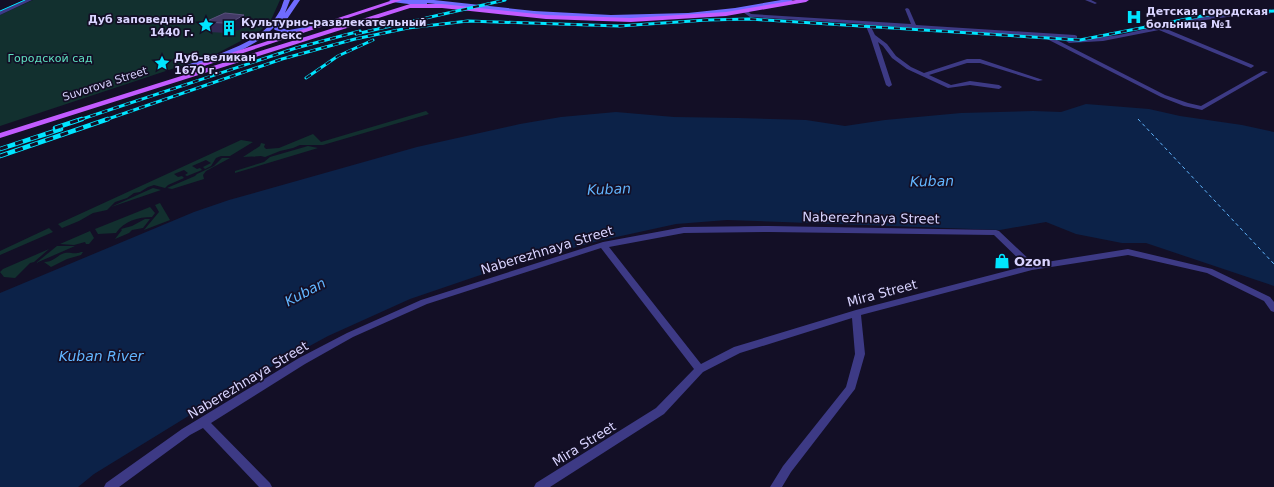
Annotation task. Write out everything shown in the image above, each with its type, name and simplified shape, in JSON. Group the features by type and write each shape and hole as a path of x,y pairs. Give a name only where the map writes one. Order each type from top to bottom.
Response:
{"main road":[{"path":"183,70 232,51 256,38 276,24 287,0"},
{"path":"298,0 277,29 289,32 311,28"},
{"path":"392,0 442,6"},
{"name":"Suvorova Street","path":"0,130 311,28 409,0"},
{"path":"419,0 548,14 620,17 696,14 744,10 790,0"},
{"path":"449,0 450,2 460,5"},
{"name":"Suvorova Street","path":"0,136 403,8 416,6 442,6 546,17 612,20 692,17 806,0"},
{"name":"Suvorova Street","path":"102,103 322,26 400,1"}],"street":[{"path":"0,13 29,0"},
{"path":"1087,0 1095,4"},
{"path":"907,9 914,26"},
{"path":"744,10 750,15 1075,37"},
{"path":"1054,41 1085,42 1117,38 1161,29 1202,18 1225,15 1270,13"},
{"path":"867,23 873,36 889,85"},
{"path":"1161,29 1251,66"},
{"path":"873,36 885,45 909,68 950,87 970,82 999,87"},
{"path":"1044,36 1163,96 1186,105 1202,108 1265,72"},
{"path":"924,75 967,61 980,61 1040,80"},
{"name":"Naberezhnaya Street","path":"110,487 186,432 302,361 350,335 424,302 603,245 684,230 769,229 996,233 1032,267"},
{"path":"603,245 700,369"},
{"name":"Mira Street","path":"540,487 660,411 700,369 737,350 856,313 1032,267 1128,252 1209,271 1267,299 1274,309"},
{"path":"776,487 787,468 850,389 860,354 856,313"},
{"path":"204,422 263,486"}],"green space":[{"name":"Городской сад","path":"33,0 280,0 271,20 260,31 214,55 0,126 0,15"},
{"path":"426,111 429,114 323,145 300,145 265,157 243,157 260,146 261,143 265,144 264,147 266,149 279,148 313,134 321,142"},
{"path":"241,140 253,142 230,156 221,156 216,158 211,166 205,169 203,167 211,163 206,160 192,166 202,170 187,176 185,175 188,173 184,170 174,174 178,177 182,176 184,178 168,185 165,188 154,185 148,187 127,198 115,202 107,210 93,213 62,228 58,224"},
{"path":"308,146 318,148 235,173 235,171 264,162 270,157"},
{"path":"222,158 230,158 206,171 203,175 204,179 172,189 167,188 214,166"},
{"path":"153,188 161,190 111,207 113,206"},
{"path":"160,203 170,220 144,230 159,212 155,205"},
{"path":"150,207 155,213 152,217 132,220 123,225 116,233 98,234 95,229"},
{"path":"145,219 150,219 143,228 132,230 129,233 115,239 122,230 121,229 132,226"},
{"path":"49,228 53,232 0,255 0,251"},
{"path":"90,231 94,238 89,244 86,244 85,242 74,245 60,244"},
{"path":"57,246 75,246 36,263"},
{"path":"49,249 34,262 30,263 15,278 4,277 0,272 3,269"},
{"path":"83,252 81,255 67,259 51,267 44,262 50,261 65,253"}],"water":[{"name":"Kuban River","path":"1086,104 1149,109 1180,116 1242,125 1274,132 1274,286 1146,243 1122,243 1076,234 1046,222 1000,230 727,220 676,224 598,241 498,269 410,299 328,336 247,380 94,474 78,487 0,487 0,293 194,212 229,200 417,147 520,124 561,117 616,112 674,117 806,120 845,126 885,120 961,113 1033,111 1061,112"}],"building":[{"path":"225,13 244,15 235,20 223,23 205,22"}],"ferry route":[{"path":"1138,119 1274,264"}],"tram line":[{"path":"0,11 25,0"}],"railway":[{"path":"356,34 505,0"},
{"path":"105,120 282,59 355,39 408,28 468,21 619,26 707,20 750,19 1080,40 1207,15 1274,11"},
{"path":"79,120 296,48 360,31"},
{"path":"306,78 338,56 373,40"},
{"path":"0,156 108,119"},
{"path":"55,128 79,120"},
{"path":"0,149 61,129"}],"place":[{"name":"Детская городская больница №1","path":"1134,17"},
{"name":"Дуб заповедный 1440 г.","path":"206,25"},
{"name":"Культурно-развлекательный комплекс","path":"229,28"},
{"name":"Дуб-великан 1670 г.","path":"162,63"},
{"name":"Ozon","path":"1002,261"}],"water label":[{"name":"Kuban","path":"932,181"},
{"name":"Kuban","path":"609,189"},
{"name":"Kuban","path":"305,292"}]}
